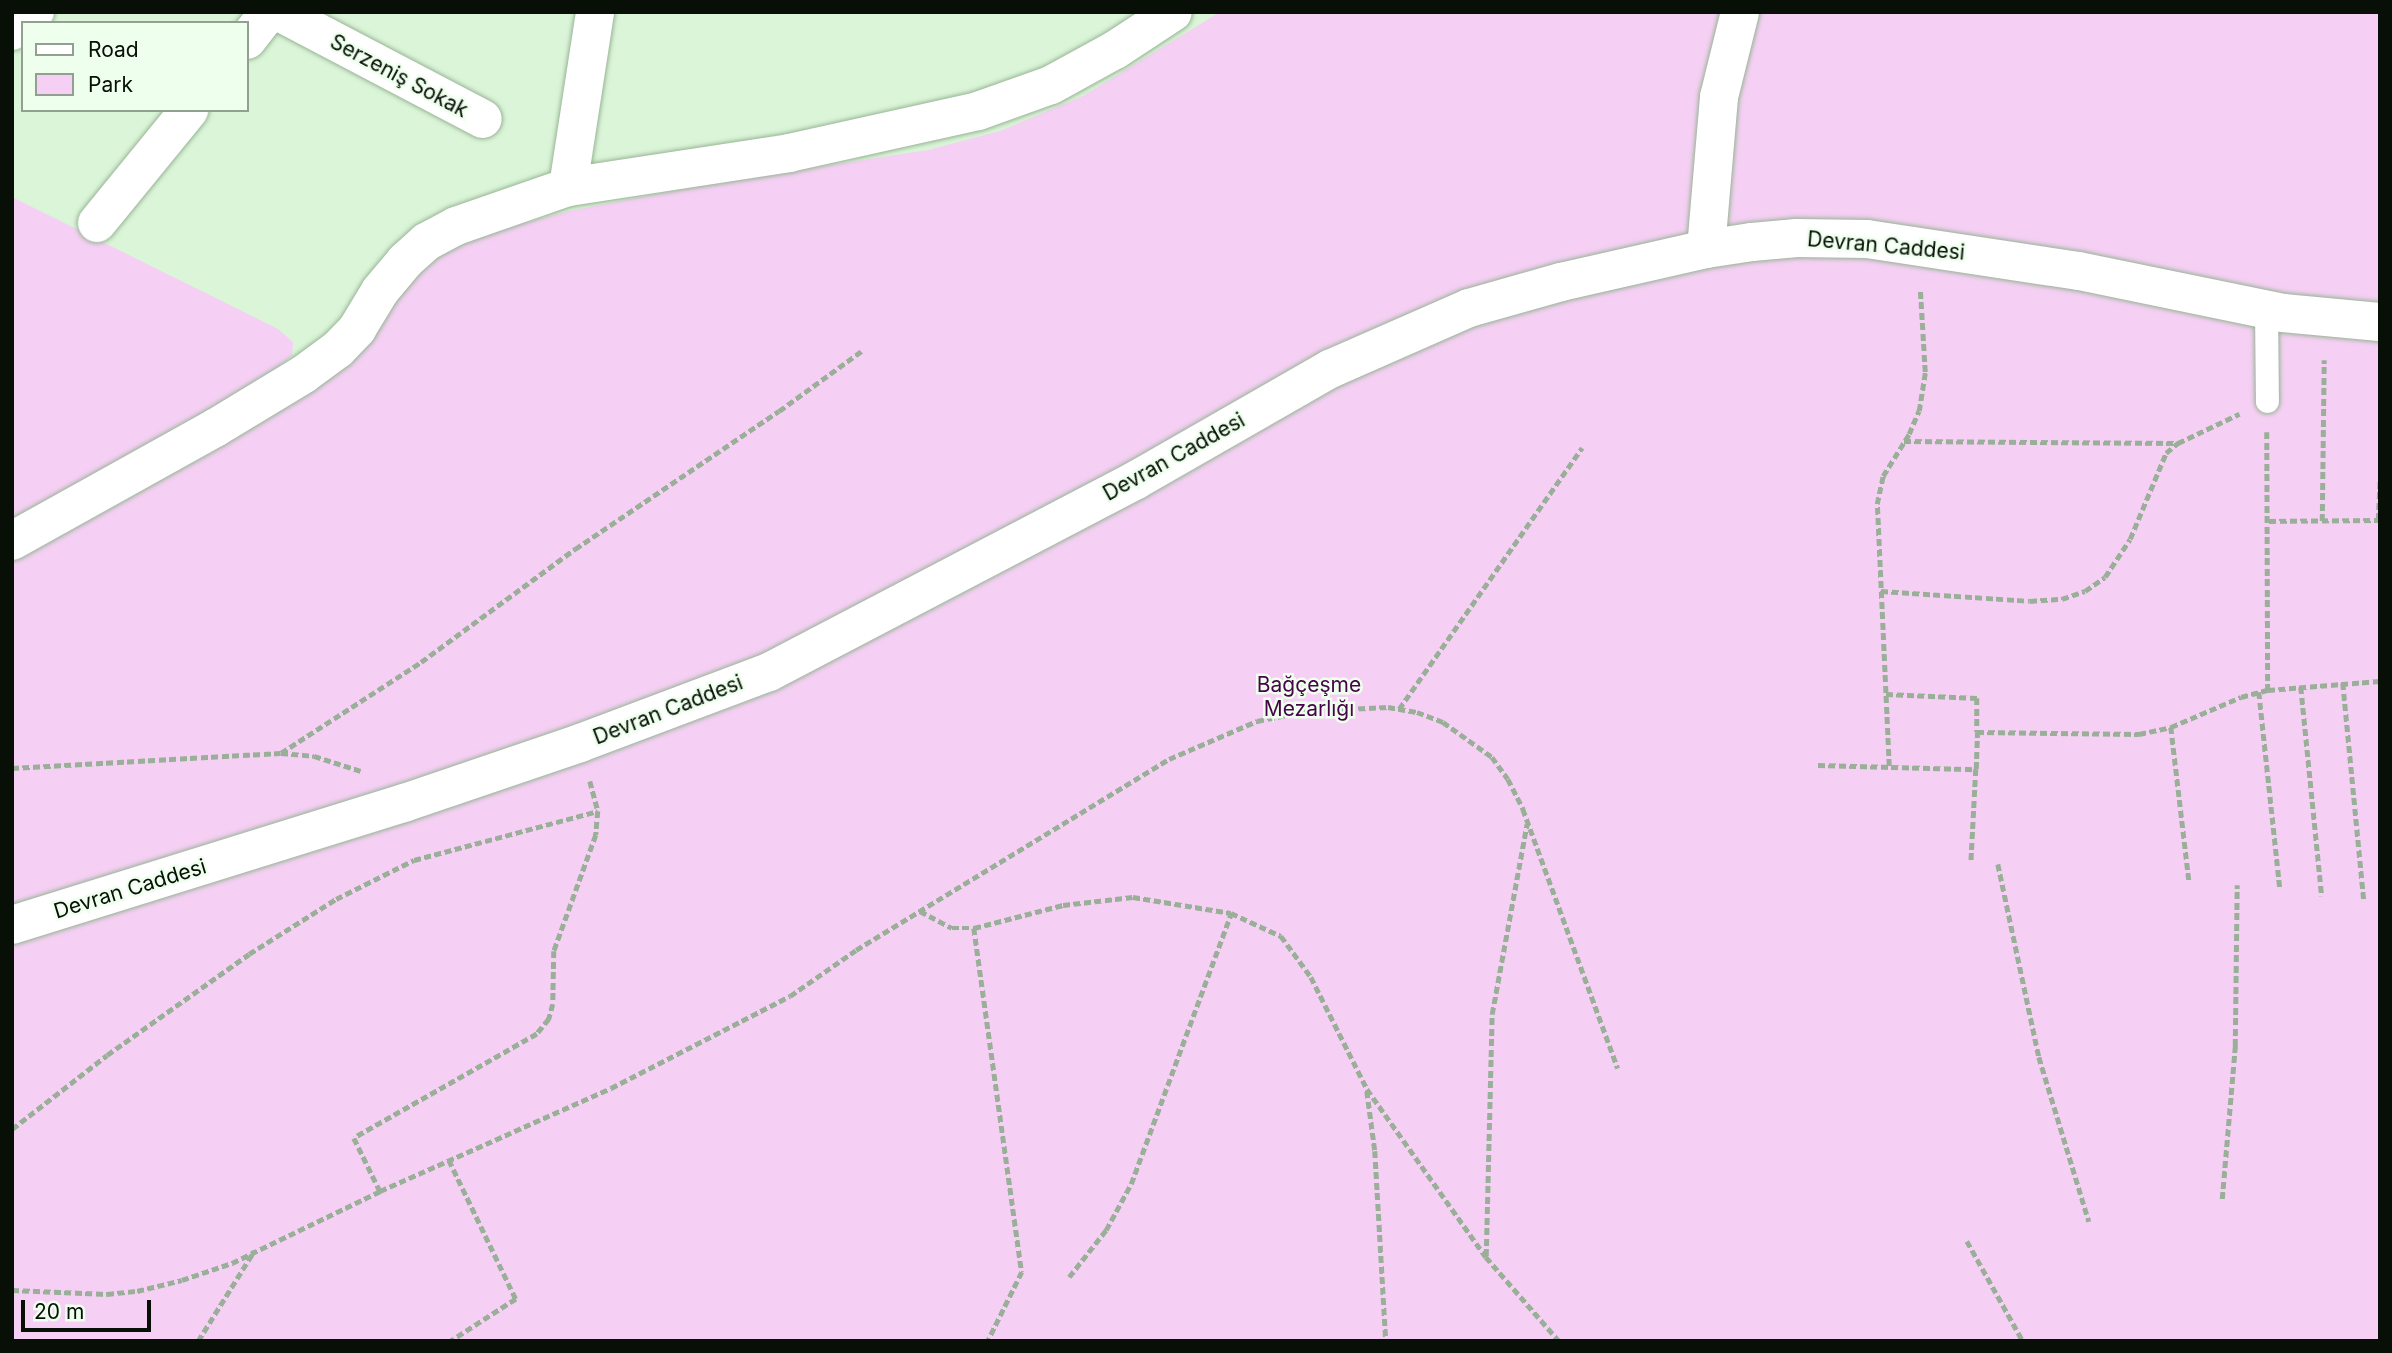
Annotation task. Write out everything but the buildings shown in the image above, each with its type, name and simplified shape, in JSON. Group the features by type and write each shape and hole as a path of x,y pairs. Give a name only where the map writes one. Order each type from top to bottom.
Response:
{"main road":[{"path":"248,39 269,12"},
{"name":"Serzeniş Sokak","path":"279,12 483,119"},
{"path":"568,187 595,12"},
{"path":"12,541 215,428 304,374 338,349 357,330 380,291 405,261 426,242 456,226 568,187 789,153 978,111 1051,85 1115,50 1173,12"},
{"path":"1706,249 1719,97 1740,12"},
{"path":"97,223 187,112"},
{"name":"Devran Caddesi","path":"12,925 404,803 580,743 769,672 1136,480 1330,369 1395,338 1469,308 1561,282 1706,249 1797,238 1867,239 2079,271 2266,310 2323,319 2380,322"}],"lane":[{"path":"2266,310 2267,401"}],"path":[{"path":"1889,766 1877,504 1883,476 1919,411 1925,372 1918,246"},
{"path":"281,753 421,662 575,549 779,411 863,350"},
{"path":"2322,521 2324,360"},
{"path":"1881,591 2031,601 2062,599 2085,591 2105,577 2130,539 2166,453 2178,443 2267,401 2268,690"},
{"path":"1904,442 2178,443"},
{"path":"1399,709 1582,448"},
{"path":"2269,521 2379,520 2380,477"},
{"path":"1976,732 2139,734 2172,727 2268,690 2380,681"},
{"path":"2343,683 2364,900"},
{"path":"2301,687 2322,896"},
{"path":"2259,692 2280,889"},
{"path":"1886,694 1977,698 1971,863"},
{"path":"12,1290 107,1294 137,1291 232,1263 380,1191 611,1087 789,996 920,911 1158,766 1256,721 1306,711 1347,707 1399,709 1443,722 1492,757 1508,779 1528,822 1618,1068"},
{"path":"2172,727 2189,880"},
{"path":"12,768 281,753 314,756 369,774 404,803"},
{"path":"1818,765 1976,769"},
{"path":"12,1129 118,1047 249,954 336,899 414,860 598,811 596,835 554,951 553,1004 549,1019 537,1034 354,1138 380,1191"},
{"path":"1486,1257 1492,1014 1528,822"},
{"path":"1998,864 2039,1057 2089,1222"},
{"path":"2222,1199 2235,1046 2237,885"},
{"path":"920,911 952,928 974,928 1101,898 1166,901 1231,914 1269,928 1294,950 1311,977 1367,1089 1486,1257 1559,1341"},
{"path":"1069,1277 1106,1230 1131,1185 1231,914"},
{"path":"974,928 1022,1272 988,1341"},
{"path":"1367,1089 1378,1185 1387,1341"},
{"path":"449,1160 516,1299 451,1341"},
{"path":"1967,1241 2023,1341"},
{"path":"198,1341 255,1251"}],"green space":[{"name":"Bağçeşme Mezarlığı","path":"1220,12 2380,12 2380,1341 12,1341 12,559 402,284 443,252 506,228 569,211 719,182 928,150 1000,131 1083,96"},
{"path":"12,197 278,329 293,342 292,355 271,375 12,520"}]}
